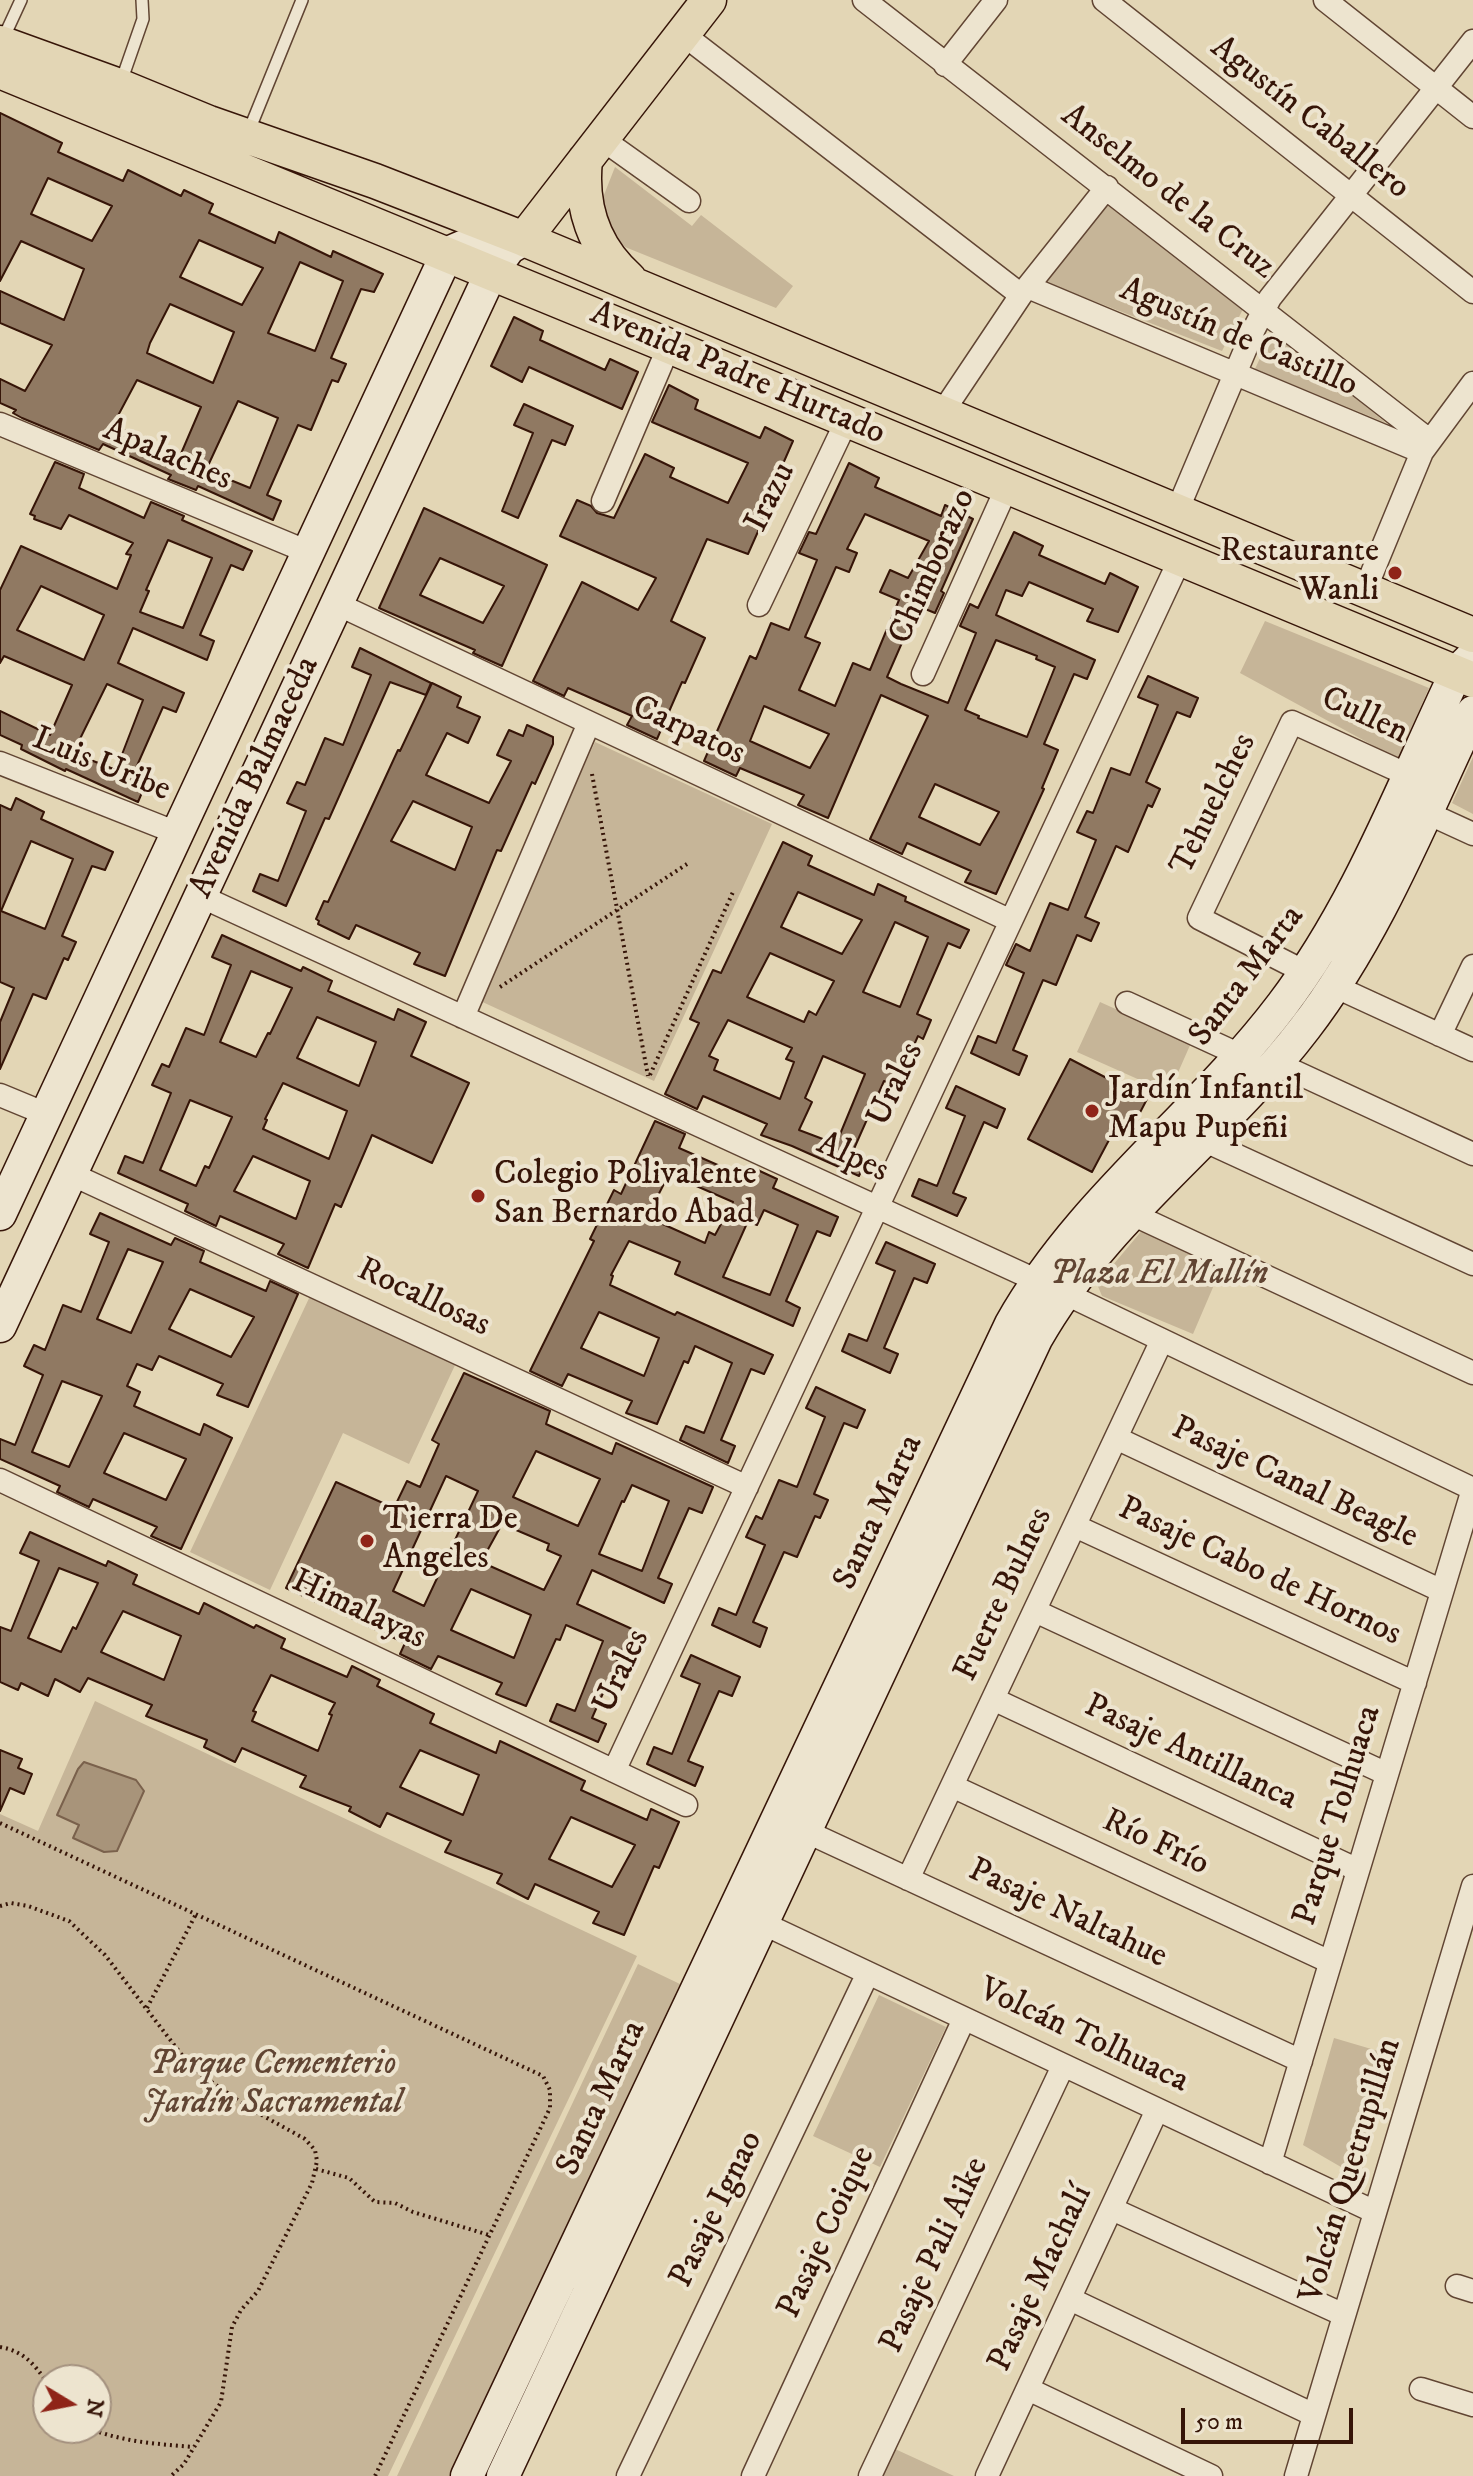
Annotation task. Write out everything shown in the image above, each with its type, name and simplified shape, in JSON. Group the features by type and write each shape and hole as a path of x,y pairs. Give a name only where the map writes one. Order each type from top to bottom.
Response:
{"main road":[{"name":"Avenida Balmaceda","path":"524,239 709,0"},
{"name":"Avenida Padre Hurtado","path":"0,43 524,239 1473,635"},
{"name":"Avenida Padre Hurtado","path":"0,71 1180,559 1467,670"},
{"path":"593,149 584,195 593,229 610,260 635,285"}],"street":[{"name":"Anselmo de la Cruz","path":"864,0 1263,310 1426,446"},
{"path":"945,65 996,0"},
{"name":"Agustín Caballero","path":"1104,0 1473,292"},
{"path":"1325,0 1473,117"},
{"name":"Agustín de Castillo","path":"684,35 1025,291 1234,375 1426,446"},
{"path":"1177,511 1263,310 1473,41"},
{"path":"593,149 689,201"},
{"path":"942,413 1025,291 1107,187"},
{"path":"447,254 491,238 524,239"},
{"name":"Avenida Balmaceda","path":"0,1326 491,273 509,248 524,239"},
{"name":"Avenida Balmaceda","path":"0,1214 447,254"},
{"path":"603,501 669,346"},
{"path":"1365,590 1426,446 1473,383"},
{"name":"Irazu","path":"759,605 847,420"},
{"name":"Apalaches","path":"0,424 308,552"},
{"name":"Chimborazo","path":"923,674 1007,487"},
{"name":"Urales","path":"614,1771 1180,559"},
{"name":"Carpatos","path":"337,604 587,728 1011,921"},
{"name":"Santa Marta","path":"503,2476 1036,1339 1067,1241 1240,1055 1282,1005 1344,912 1408,775 1467,670"},
{"name":"Santa Marta","path":"467,2476 1011,1324 1132,1214 1276,1063 1334,986 1371,925 1473,712"},
{"name":"Cullen","path":"1292,722 1408,775"},
{"name":"Tehuelches","path":"1292,722 1199,918 1305,972"},
{"path":"465,1012 587,728"},
{"name":"Luis Uribe","path":"0,763 177,833"},
{"path":"1425,812 1473,834"},
{"name":"Alpes","path":"200,896 465,1012 1473,1489"},
{"path":"1440,1035 1473,966"},
{"path":"1334,986 1473,1050"},
{"path":"1127,1003 1240,1055"},
{"path":"1276,1063 1473,1154"},
{"path":"0,1095 46,1114"},
{"path":"1203,1140 1473,1264"},
{"name":"Rocallosas","path":"71,1174 747,1487"},
{"path":"1132,1214 1473,1373"},
{"name":"Fuerte Bulnes","path":"908,1879 1162,1340"},
{"name":"Pasaje Canal Beagle","path":"1116,1438 1442,1591"},
{"name":"Himalayas","path":"0,1480 686,1805"},
{"name":"Parque Tolhuaca","path":"1270,2163 1473,1489"},
{"name":"Pasaje Cabo de Hornos","path":"1075,1526 1415,1683"},
{"path":"1035,1611 1387,1774"},
{"name":"Pasaje Antillanca","path":"993,1699 1358,1870"},
{"name":"Río Frío","path":"952,1786 1330,1962"},
{"name":"Pasaje Naltahue","path":"805,1831 1301,2061"},
{"name":"Volcán Quetrupillán","path":"1296,2476 1473,1886"},
{"name":"Volcán Tolhuaca","path":"762,1923 1375,2212"},
{"name":"Pasaje Ignao","path":"628,2476 868,1973"},
{"name":"Pasaje Coique","path":"753,2476 964,2019"},
{"name":"Pasaje Pali Aike","path":"870,2476 1063,2066"},
{"name":"Pasaje Machalí","path":"987,2476 1157,2110"},
{"path":"1112,2209 1344,2315"},
{"path":"1070,2299 1314,2415"},
{"path":"1028,2389 1211,2476"},
{"path":"1421,2389 1473,2405"}],"lane":[{"path":"0,43 21,0"},
{"path":"119,86 143,19 142,0"},
{"path":"247,137 302,0"}],"path":[{"path":"587,728 648,1078 733,892"},
{"path":"465,1012 687,864"},
{"path":"0,1823 543,2076 550,2090 550,2108 375,2476"},
{"path":"0,1906 11,1903 28,1906 69,1921 105,1955 185,2059 203,2076 249,2108 305,2139 315,2150 317,2161 312,2183 258,2291 241,2310 232,2327 221,2402 184,2464 171,2476"},
{"path":"147,2008 196,1914"},
{"path":"315,2169 349,2178 375,2202 395,2203 413,2212 489,2235"},
{"path":"0,2347 23,2354 34,2364"},
{"path":"112,2438 194,2447"}],"green space":[{"path":"615,167 692,226 701,215 793,286 776,308 625,247 605,223 602,200"},
{"path":"1099,194 1244,307 1222,351 1045,282"},
{"path":"1273,330 1386,423 1255,369"},
{"path":"1265,621 1429,688 1398,759 1240,673"},
{"path":"595,742 772,824 654,1081 476,999"},
{"path":"1473,757 1473,814 1452,803"},
{"path":"1100,1002 1191,1043 1169,1093 1077,1052"},
{"name":"Plaza El Mallín","path":"1144,1228 1223,1264 1193,1334 1102,1296 1097,1284"},
{"path":"311,1294 456,1363 409,1464 343,1433 270,1590 190,1552"},
{"name":"Parque Cementerio Jardín Sacramental","path":"95,1701 637,1956 388,2476 0,2476 0,1814 38,1831"},
{"path":"638,1964 680,1984 449,2476 397,2476"},
{"path":"879,1995 946,2027 880,2167 813,2136"},
{"path":"1334,2038 1395,2056 1360,2178 1303,2145"},
{"path":"895,2449 954,2476 883,2476"}],"shaded area":[{"path":"84,1762 136,1780 144,1791 117,1851 104,1852 73,1838 79,1825 57,1815"}],"building":[{"path":"0,113 62,143 58,152 123,181 128,170 181,196 184,190 213,204 209,213 275,243 279,232 331,257 333,251 383,274 374,292 361,289 331,358 346,364 338,382 332,380 311,430 298,425 267,495 281,501 273,520 198,486 196,490 168,479 171,475 103,444 99,450 22,418 13,413 16,410 0,403 0,379 25,391 52,345 0,323 0,291 64,320 84,269 21,241 0,281","holes":["48,178 112,206 92,241 31,214","199,240 263,268 242,305 180,277","300,262 343,281 315,351 268,333","170,304 234,332 213,383 147,353","137,380 201,407 180,456 113,425","238,401 278,418 250,488 206,470"]},
{"path":"514,317 543,331 540,340 605,370 610,359 638,372 622,409 529,367 522,382 491,366"},
{"path":"669,385 698,400 695,409 760,438 765,427 793,441 764,507 768,509 748,554 707,539 671,621 705,638 657,739 627,725 632,716 568,688 564,696 533,681 582,582 638,610 656,578 560,536 577,500 591,506 597,513 614,518 645,454 674,468 670,477 728,503 748,463 652,422"},
{"path":"524,404 573,426 565,445 552,440 518,518 502,511 533,433 514,425"},
{"path":"55,462 84,474 79,488 144,518 151,502 184,516 182,520 252,551 243,570 231,565 200,635 214,641 207,660 133,628 118,663 184,693 176,712 163,707 132,777 146,783 138,802 65,771 0,735 0,711 50,735 72,685 4,656 0,663 0,590 21,546 117,589 131,555 126,554 133,543 69,515 61,529 34,519 35,516 30,514","holes":["168,540 212,558 183,628 140,612","41,586 104,615 84,660 17,630","107,684 143,700 116,770 73,753"]},
{"path":"849,463 879,478 875,487 941,516 945,505 973,519 941,591 944,593 935,613 918,606 887,677 948,703 976,633 960,626 970,604 978,608 1014,532 1043,546 1039,555 1105,584 1110,573 1138,587 1118,632 1087,621 1093,609 1029,582 1022,596 1006,590 996,615 1095,660 1087,679 1074,674 1044,744 1058,750 1044,789 996,894 965,882 971,871 907,843 902,854 870,839 928,716 881,695 828,818 798,805 804,795 740,768 736,776 704,761 750,656 756,659 771,623 789,630 817,560 799,553 809,532 816,534","holes":["865,514 929,541 908,578 890,570 880,592 899,600 870,670 853,663 835,706 799,690 820,643 805,637 836,567 849,572 857,553 847,549","996,640 1037,656 1036,659 1055,667 1027,737 965,710","764,706 829,734 810,768 750,741","935,784 999,812 980,845 919,817"]},
{"path":"424,508 547,565 502,666 473,653 475,650 379,608","holes":["440,558 504,586 483,623 420,595"]},
{"path":"360,648 431,683 426,695 390,682 286,906 253,891 260,874 278,881 306,811 287,803 297,782 305,785 325,738 343,745 371,675 352,667"},
{"path":"1148,676 1198,698 1190,717 1177,712 1146,782 1160,789 1152,807 1148,805 1128,852 1116,846 1085,917 1099,923 1091,941 1077,935 1056,985 1043,980 1013,1050 1027,1056 1019,1075 971,1053 978,1036 996,1043 1024,973 1006,965 1016,944 1030,951 1050,903 1068,910 1096,840 1077,832 1087,811 1093,813 1111,768 1130,775 1158,705 1138,697"},
{"path":"432,683 461,697 457,707 480,717 468,743 447,733 426,775 489,803 511,761 497,755 509,730 523,736 527,725 553,737 553,744 535,784 532,782 501,851 497,850 445,976 414,964 420,953 356,925 349,939 318,924 316,919 324,901 328,902","holes":["413,801 472,827 455,870 391,841"]},
{"path":"16,798 44,812 41,819 113,852 105,870 92,866 62,936 76,942 68,960 64,958 46,999 33,994 0,1069 0,1022 14,988 0,982 0,805 11,810","holes":["31,841 73,859 45,929 1,911"]},
{"path":"783,842 812,856 808,865 874,895 878,884 906,897 905,901 969,930 960,948 948,943 917,1014 931,1020 923,1039 918,1036 896,1086 884,1081 853,1151 867,1158 859,1176 761,1135 767,1124 703,1096 697,1109 665,1094 699,1023 690,1019 713,970 721,973","holes":["798,892 862,920 842,954 781,927","895,922 928,937 900,1007 863,992","770,953 834,981 816,1015 809,1011 804,1022 747,997","728,1020 792,1048 786,1059 794,1062 780,1099 714,1070 718,1060 709,1056","823,1056 865,1074 836,1144 799,1130 812,1102 805,1098"]},
{"path":"222,935 301,971 303,967 332,981 328,991 394,1020 398,1009 426,1022 411,1056 469,1083 432,1163 372,1135 341,1207 335,1204 308,1268 278,1254 284,1244 220,1216 216,1226 185,1211 188,1204 118,1173 125,1156 143,1163 171,1093 152,1085 162,1064 169,1067 186,1028 204,1035 231,965 212,957","holes":["251,971 292,988 256,1057 220,1042","317,1017 376,1042 359,1086 297,1058","283,1083 347,1111 329,1159 263,1129","190,1100 232,1117 209,1168 205,1166 196,1186 160,1170","253,1156 310,1181 296,1219 234,1191"]},
{"name":"Jardín Infantil Mapu Pupeñi","path":"1070,1059 1147,1099 1131,1130 1118,1123 1092,1172 1028,1139"},
{"path":"956,1086 1005,1109 997,1128 984,1122 953,1193 966,1198 957,1216 912,1196 919,1179 937,1186 965,1116 946,1108"},
{"path":"655,1121 685,1134 679,1148 745,1177 749,1166 777,1179 773,1188 838,1217 830,1236 817,1231 786,1301 800,1308 793,1326 675,1274 680,1262 629,1241 611,1275 610,1285 773,1355 764,1374 751,1369 721,1440 735,1446 728,1463 680,1440 686,1426 704,1433 732,1363 695,1346 688,1363 684,1361 657,1424 626,1413 632,1401 568,1374 562,1386 530,1371 594,1241 590,1239 614,1190 621,1194","holes":["669,1174 733,1202 715,1235 709,1232 705,1243 647,1217","764,1210 798,1225 770,1295 723,1277 748,1221 757,1225","599,1312 659,1338 644,1376 581,1348"]},
{"path":"100,1213 171,1245 175,1238 204,1251 200,1262 266,1291 270,1281 298,1294 248,1407 217,1395 223,1384 159,1356 152,1370 137,1364 127,1386 140,1392 134,1406 200,1435 204,1424 232,1438 181,1549 151,1536 157,1527 93,1499 89,1507 57,1492 60,1486 0,1459 0,1439 15,1445 43,1375 24,1366 34,1345 45,1350 63,1305 81,1312 109,1242 90,1234","holes":["128,1249 163,1262 131,1333 97,1319","190,1289 254,1317 231,1357 169,1329","62,1381 102,1396 69,1467 32,1452","124,1433 186,1459 166,1500 104,1473"]},
{"path":"886,1242 935,1264 927,1283 914,1278 884,1348 898,1354 890,1373 842,1351 849,1334 867,1341 895,1271 876,1263"},
{"path":"464,1373 550,1411 546,1424 612,1454 616,1443 713,1487 702,1513 689,1508 658,1578 672,1584 664,1603 592,1570 577,1604 643,1634 635,1653 623,1648 592,1718 606,1724 598,1742 550,1721 557,1704 575,1711 603,1641 566,1625 560,1640 556,1639 526,1706 496,1694 502,1683 438,1656 431,1669 400,1654 405,1643 286,1588 336,1482 394,1508 407,1481 420,1487 439,1444 432,1440","holes":["536,1451 600,1479 578,1526 513,1497","446,1476 478,1491 424,1606 393,1591","632,1485 669,1501 642,1571 599,1554","502,1524 549,1544 547,1550 561,1556 544,1590 481,1562","471,1589 531,1615 514,1658 451,1630"]},
{"path":"816,1387 865,1410 857,1428 844,1423 814,1494 828,1500 820,1518 815,1516 797,1557 784,1552 753,1622 767,1628 760,1647 712,1625 719,1608 736,1615 765,1545 746,1537 756,1516 762,1519 779,1480 797,1487 825,1417 806,1408"},
{"path":"30,1532 106,1566 108,1561 137,1575 133,1584 199,1614 204,1603 254,1628 256,1625 285,1639 281,1648 347,1677 352,1666 380,1680 377,1686 434,1714 430,1723 496,1753 500,1741 585,1781 581,1790 647,1820 651,1809 679,1822 659,1868 654,1866 624,1935 593,1923 599,1912 535,1884 528,1899 497,1883 502,1874 445,1852 451,1841 387,1813 380,1827 349,1811 351,1807 300,1787 306,1776 242,1748 235,1762 204,1747 207,1740 146,1716 152,1705 88,1678 80,1692 55,1679 48,1696 21,1683 18,1690 0,1682 0,1627 11,1631 39,1561 20,1553","holes":["59,1568 98,1583 61,1652 28,1638","123,1611 181,1636 164,1680 101,1652","271,1675 335,1703 318,1751 252,1721 256,1712 253,1711","420,1750 479,1775 463,1815 400,1787","571,1817 635,1845 612,1887 549,1859"]},
{"path":"691,1655 740,1677 732,1696 719,1691 688,1761 703,1767 695,1786 647,1764 654,1747 672,1754 700,1684 681,1676"},
{"path":"0,1750 22,1759 18,1768 32,1774 24,1794 10,1788 0,1811"}],"place":[{"name":"Restaurante Wanli","path":"1395,573"},
{"name":"Jardín Infantil Mapu Pupeñi","path":"1092,1111"},
{"name":"Colegio Polivalente San Bernardo Abad","path":"478,1196"},
{"name":"Tierra De Angeles","path":"367,1541"}]}
